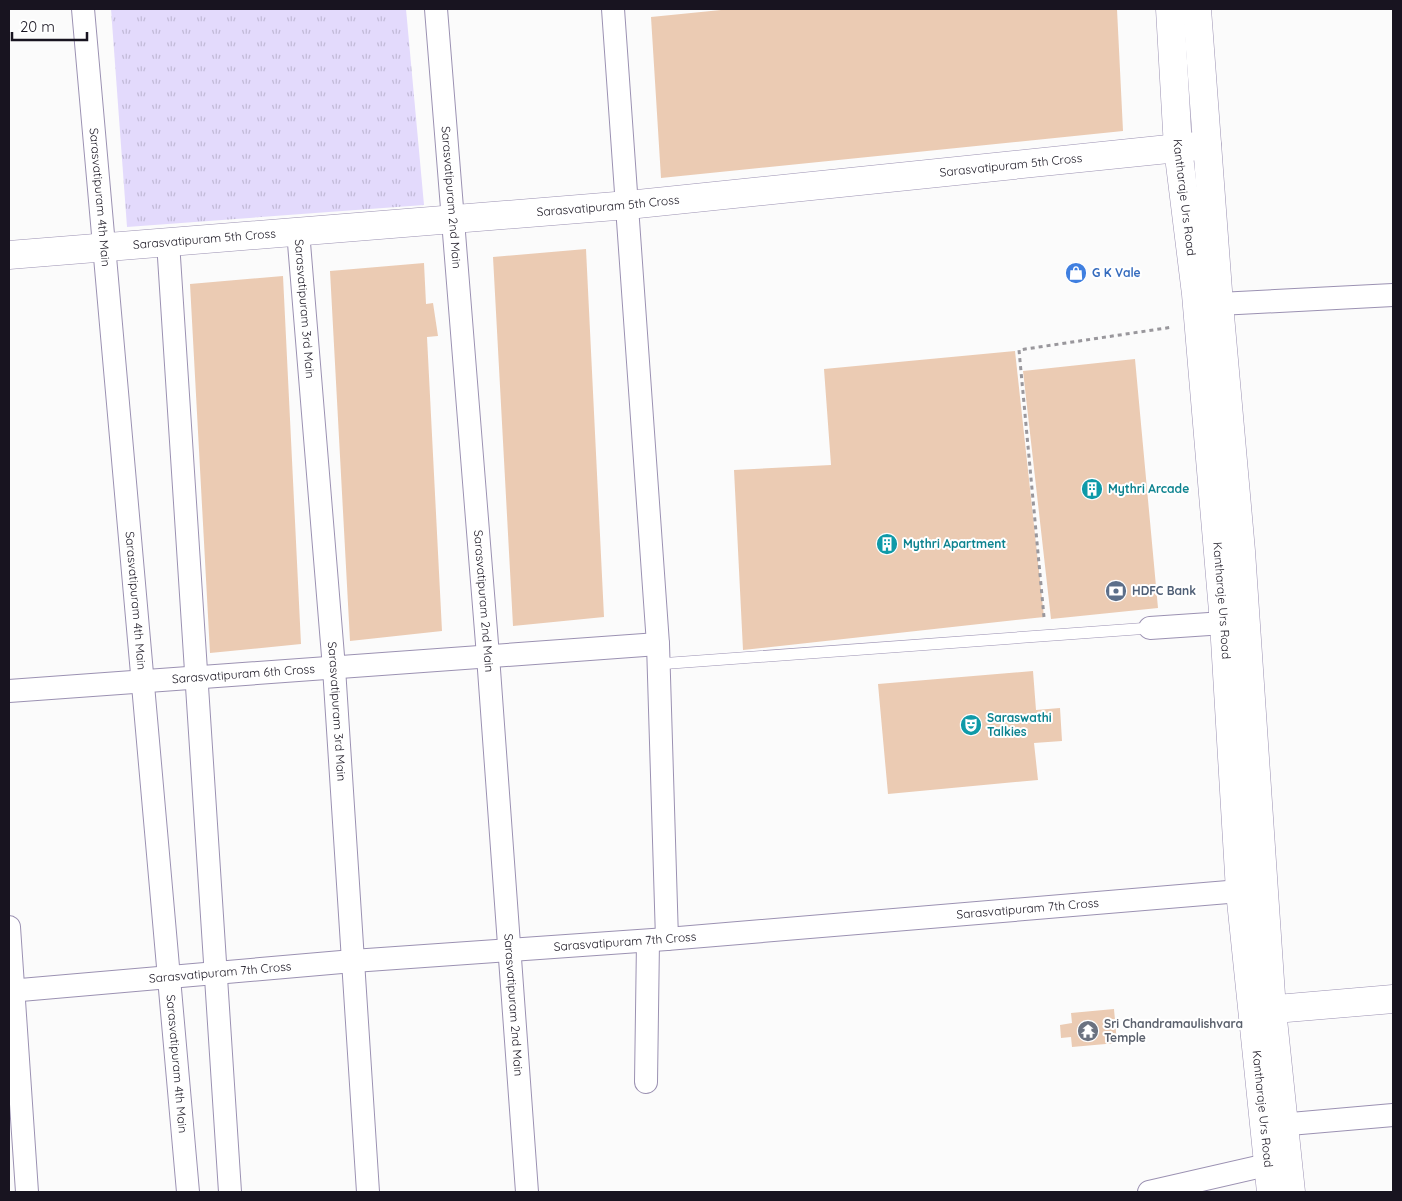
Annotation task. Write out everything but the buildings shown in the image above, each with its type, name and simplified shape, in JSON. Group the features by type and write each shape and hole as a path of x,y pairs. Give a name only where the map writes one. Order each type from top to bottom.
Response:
{"street":[{"name":"Sarasvatipuram 4th Main","path":"83,9 188,1192"},
{"name":"Sarasvatipuram 2nd Main","path":"436,9 488,656 527,1192"},
{"path":"613,9 658,654 657,940 646,1082"},
{"name":"Kantharaje Urs Road","path":"1170,9 1178,148 1199,324 1224,623 1240,891 1262,1011"},
{"name":"Kantharaje Urs Road","path":"1197,9 1219,304 1241,551 1262,1011 1278,1162 1291,1192"},
{"name":"Sarasvatipuram 5th Cross","path":"9,254 628,204 1207,145"},
{"name":"Sarasvatipuram 3rd Main","path":"298,231 334,668 368,1192"},
{"path":"168,242 230,1192"},
{"path":"1219,304 1393,295"},
{"path":"1150,628 1224,623"},
{"name":"Sarasvatipuram 6th Cross","path":"9,691 488,656 658,654"},
{"name":"Sarasvatipuram 7th Cross","path":"11,991 353,961 657,940 1240,891"},
{"path":"9,927 11,991 27,1192"},
{"path":"1262,1011 1393,999"},
{"path":"1273,1125 1393,1115"},
{"path":"1148,1192 1278,1162"},
{"name":"Kantharaje Urs Road","path":"1271,1192 1278,1162"}],"lane":[{"path":"658,654 1150,628"}],"path":[{"path":"1044,618 1019,350 1199,324"}],"green space":[{"path":"111,9 406,9 424,205 127,227"}],"place":[{"name":"G K Vale","path":"1076,273"},
{"name":"Mythri Arcade","path":"1092,489"},
{"name":"Mythri Apartment","path":"887,544"},
{"name":"HDFC Bank","path":"1116,591"},
{"name":"Saraswathi Talkies","path":"971,725"},
{"name":"Sri Chandramaulishvara Temple","path":"1088,1031"}]}
